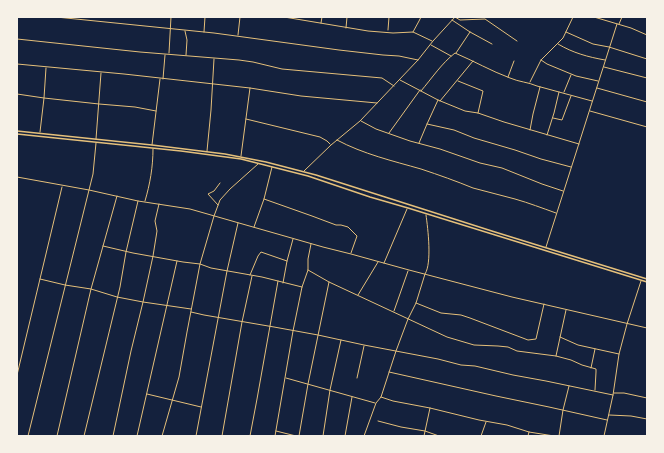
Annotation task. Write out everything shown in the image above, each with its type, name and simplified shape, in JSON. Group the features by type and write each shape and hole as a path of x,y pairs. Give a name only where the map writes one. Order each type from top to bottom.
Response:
{"highway":[{"path":"17,131 241,156 304,171 647,279"},
{"path":"17,134 207,154 258,163 308,176 370,197 647,282"},
{"path":"370,197 371,192"}],"street":[{"path":"56,17 238,36 339,50 399,56 418,60"},
{"path":"169,54 171,17"},
{"path":"204,32 205,17"},
{"path":"238,36 240,17"},
{"path":"284,17 368,31 393,33 413,32 433,41"},
{"path":"321,24 322,17"},
{"path":"346,28 347,17"},
{"path":"387,32 389,17"},
{"path":"413,32 421,17"},
{"path":"304,171 331,144 360,121 418,60 455,17 458,20 485,20 516,41"},
{"path":"530,83 541,60 564,38 573,17"},
{"path":"594,17 631,28 647,35"},
{"path":"546,248 609,47 622,17"},
{"path":"452,20 492,44"},
{"path":"184,30 187,40 186,56"},
{"path":"389,133 420,91 455,53 470,32"},
{"path":"566,32 593,44 609,47 647,59"},
{"path":"17,39 140,52 239,60 282,69 382,78 394,86"},
{"path":"557,44 567,50 588,57 605,60"},
{"path":"430,45 451,56"},
{"path":"455,53 519,82 530,83 593,101"},
{"path":"162,79 165,54"},
{"path":"207,152 214,58"},
{"path":"541,60 576,76 599,81"},
{"path":"419,144 426,124 439,100 458,81 473,61"},
{"path":"508,78 514,61"},
{"path":"17,64 160,78 250,88 300,96 377,103"},
{"path":"40,134 46,67"},
{"path":"603,67 647,78"},
{"path":"96,139 101,72"},
{"path":"564,93 571,74"},
{"path":"152,145 160,78"},
{"path":"399,80 439,100 465,110 579,144"},
{"path":"458,81 483,91 478,113"},
{"path":"530,130 541,87"},
{"path":"241,156 250,88"},
{"path":"596,88 647,102"},
{"path":"547,135 553,118 559,92"},
{"path":"17,94 135,107 156,111"},
{"path":"553,118 562,120 571,95"},
{"path":"590,111 647,127"},
{"path":"246,120 320,137 331,144"},
{"path":"360,121 376,129 419,144 480,163 502,168 536,182 564,191"},
{"path":"426,124 454,130 474,138 572,167"},
{"path":"336,140 365,152 456,182 464,183 474,188 557,213"},
{"path":"28,436 93,174 96,143"},
{"path":"145,202 153,159 153,149"},
{"path":"162,436 178,377 200,264 214,216 220,200 258,163"},
{"path":"254,227 264,200 272,167"},
{"path":"17,177 190,210 384,264 566,310 647,328"},
{"path":"218,205 208,194 214,191 220,183"},
{"path":"17,375 63,186"},
{"path":"56,436 91,289 116,196"},
{"path":"264,200 336,225 348,227 357,236 351,254"},
{"path":"84,436 138,201"},
{"path":"113,436 153,256 157,231 155,221 159,204"},
{"path":"384,264 408,208"},
{"path":"364,436 376,403 381,397 396,351 408,319 416,303 428,267 428,227 426,213"},
{"path":"196,436 227,271 238,223"},
{"path":"283,283 293,238"},
{"path":"275,436 293,331 302,287 308,270 308,259 311,244"},
{"path":"103,246 126,252 200,264 212,268 251,275 302,287"},
{"path":"222,436 251,275 258,256 262,252 288,261"},
{"path":"137,436 177,261"},
{"path":"358,295 378,262"},
{"path":"308,270 329,282 447,337 474,345 508,347 517,351 556,356 596,369 595,391"},
{"path":"394,312 409,270"},
{"path":"40,279 91,289 117,297 191,310"},
{"path":"604,436 614,394 619,354 641,280"},
{"path":"250,436 278,282"},
{"path":"300,436 308,384 329,282"},
{"path":"416,303 441,313 470,318 528,340 536,339 544,304"},
{"path":"556,356 566,310"},
{"path":"191,312 318,335 461,365 475,366 513,376 595,391 647,398"},
{"path":"560,337 578,345 619,354"},
{"path":"322,436 341,340"},
{"path":"357,378 364,345"},
{"path":"591,368 595,348"},
{"path":"17,359 21,360"},
{"path":"389,372 607,420"},
{"path":"285,378 376,403"},
{"path":"559,436 569,386"},
{"path":"147,394 202,407"},
{"path":"345,436 352,396"},
{"path":"381,397 393,401 507,425 529,432 554,436"},
{"path":"424,436 430,408"},
{"path":"608,415 631,416 647,419"},
{"path":"378,421 425,431 439,436"},
{"path":"481,436 486,421"},
{"path":"276,431 296,436"},
{"path":"528,436 529,432"}]}
